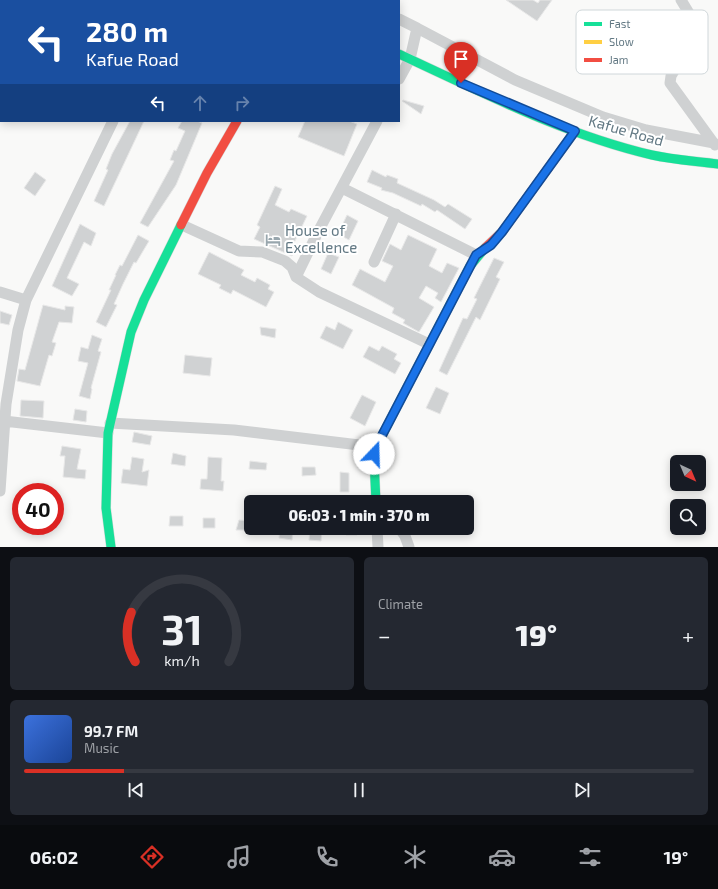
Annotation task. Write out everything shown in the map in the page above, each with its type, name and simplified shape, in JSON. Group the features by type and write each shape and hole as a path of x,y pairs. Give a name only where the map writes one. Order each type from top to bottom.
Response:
{"main road":[{"name":"Kafue Road","path":"400,54 575,131 652,155 718,164"},
{"path":"111,547 105,487 109,428 124,360 137,316 208,173 236,122"},
{"path":"376,495 376,447 428,344 476,255 491,245 502,232 575,131"}],"street":[{"path":"681,0 687,10"},
{"path":"400,20 515,80 603,117 646,130 716,146"},
{"path":"400,77 410,59 417,28"},
{"path":"672,74 670,83 716,146"},
{"path":"0,491 2,420 26,300 113,122"},
{"path":"296,277 376,122"},
{"path":"342,188 476,255"},
{"path":"374,262 396,214"},
{"path":"182,225 239,251 262,252 275,256 285,261 292,267 296,277 319,292 428,344"},
{"path":"0,292 26,300"},
{"path":"2,420 109,428 234,430 376,447"},
{"path":"377,535 378,547"},
{"path":"404,535 409,547"}],"building":[{"path":"506,0 533,0 538,3 540,0 552,0 537,21"},
{"path":"402,101 424,106 421,114"},
{"path":"129,122 144,122 104,206 94,201 108,170 106,169 112,154"},
{"path":"181,122 202,123 176,185 148,227 140,223 174,161 170,160 185,131 178,128"},
{"path":"305,122 352,122 357,124 344,156 298,137"},
{"path":"372,170 386,177 387,175 398,179 397,183 434,200 445,207 448,204 472,219 465,229 437,210 435,212 422,204 421,206 393,193 381,190 382,188 367,182"},
{"path":"35,172 46,180 35,196 24,188"},
{"path":"275,186 282,189 275,205 289,212 291,209 307,216 294,243 298,245 292,256 254,239 260,227 257,225"},
{"path":"347,215 358,221 349,240 338,234"},
{"path":"80,224 96,233 91,246 84,242 67,278 79,284 72,296 52,286"},
{"path":"138,235 149,241 136,263 134,262 123,284 114,304 117,305 106,327 96,322 111,290 109,290 115,275 120,265 122,266"},
{"path":"408,235 437,249 429,266 442,273 447,263 459,268 441,302 435,298 438,293 426,286 419,298 434,307 419,332 403,323 405,320 392,313 394,308 352,285 360,269 385,282 393,266 382,261 390,244 401,250"},
{"path":"209,252 244,270 241,275 255,282 257,278 270,285 268,289 274,292 266,307 233,290 231,294 219,288 221,285 198,274"},
{"path":"328,253 339,257 331,274 321,269"},
{"path":"494,258 504,262 496,277 500,279 480,320 476,317 447,375 439,371 463,318 467,319 477,299 474,298"},
{"path":"43,305 65,310 65,306 74,307 72,323 59,322 52,342 56,343 52,356 49,355 40,386 17,381 19,369 25,370"},
{"path":"0,311 12,315 9,325 0,323"},
{"path":"338,322 353,330 343,349 320,338 326,326 335,330"},
{"path":"260,327 276,329 275,338 261,335"},
{"path":"92,335 102,339 98,351 101,352 91,388 90,399 79,396 88,363 78,361 81,347 88,349"},
{"path":"369,346 379,351 382,346 397,354 394,359 401,363 395,374 363,357"},
{"path":"185,355 212,358 210,376 183,373"},
{"path":"436,387 449,393 440,414 426,408"},
{"path":"362,395 376,402 365,426 350,418"},
{"path":"21,400 44,401 43,418 20,416"},
{"path":"75,409 87,411 86,422 73,420"},
{"path":"134,432 152,436 150,445 132,442"},
{"path":"62,446 81,449 77,469 86,470 85,479 63,477 65,456 60,456"},
{"path":"173,453 186,456 185,466 171,464"},
{"path":"132,457 144,459 142,472 149,470 147,486 121,483 123,469 130,470"},
{"path":"208,457 222,458 221,481 224,481 223,491 200,489 201,479 207,479"},
{"path":"250,461 267,463 266,470 249,469"},
{"path":"302,467 315,467 316,475 302,476"},
{"path":"340,472 349,473 349,492 340,492"},
{"path":"170,516 183,516 183,526 169,526"},
{"path":"203,518 215,518 215,528 203,528"},
{"path":"239,520 244,520 244,530 236,530"},
{"path":"279,535 292,535 292,540 279,538"},
{"path":"309,535 322,535 321,541 309,540"}],"traffic: fast":[{"path":"400,54 523,111 586,136 652,155 718,164"},
{"path":"111,547 106,508 108,433 131,332 144,300 181,225"},
{"path":"376,495 374,460 376,447 470,266 485,248"}],"traffic: jam":[{"path":"181,225 207,173 236,122"},
{"path":"485,248 502,232 575,131"}],"place":[{"name":"House of Excellence","path":"273,240"}],"route":[{"path":"374,454 376,447 414,370 476,255 491,245 502,232 575,131 461,83"}]}
